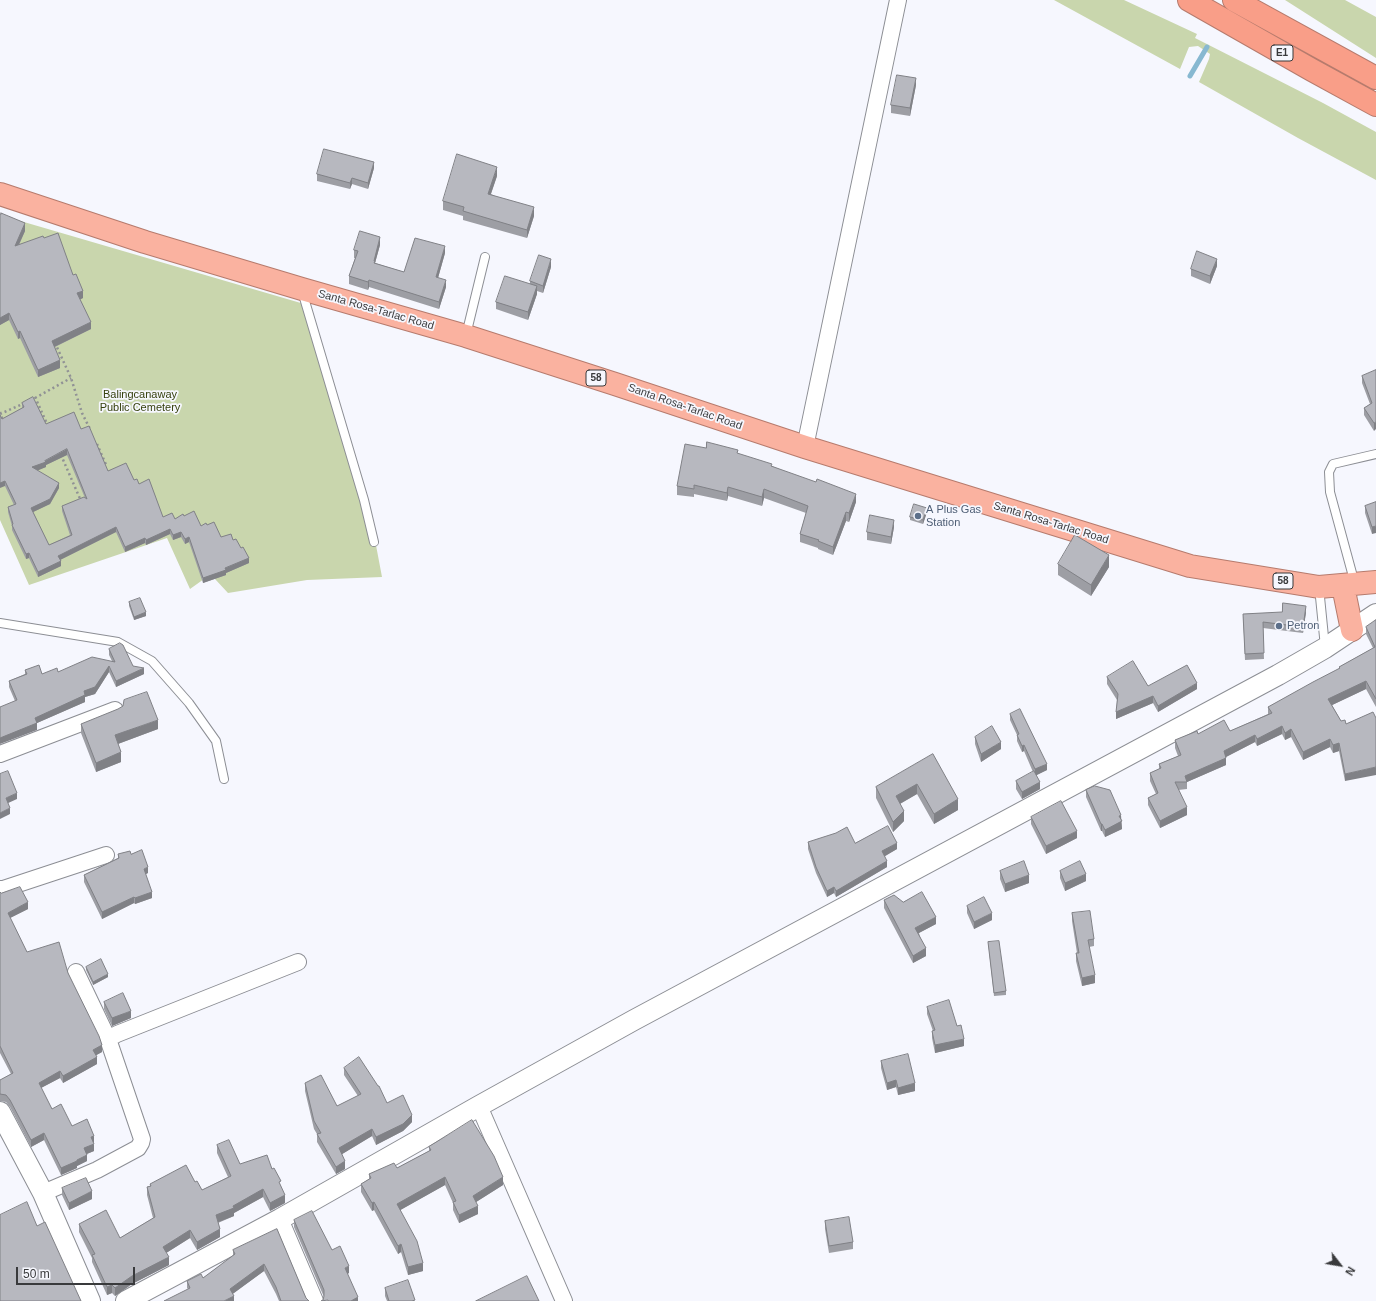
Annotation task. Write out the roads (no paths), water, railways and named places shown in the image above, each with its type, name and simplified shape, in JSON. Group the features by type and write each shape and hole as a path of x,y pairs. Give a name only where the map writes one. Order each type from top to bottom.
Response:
{"highway":[{"name":"E1","path":"1189,0 1376,105"},
{"name":"E1","path":"1234,0 1376,78"},
{"name":"Santa Rosa-Tarlac Road","path":"0,194 145,242 466,336 805,447 1190,566 1319,587 1376,582"},
{"path":"1349,585 1352,630"}],"street":[{"path":"805,447 898,0"},
{"path":"126,1301 280,1218 634,1020 1156,741 1325,648 1376,614"},
{"path":"0,754 115,710"},
{"path":"0,889 106,855"},
{"path":"108,1039 117,1034 298,962"},
{"path":"43,1193 97,1170 138,1148 142,1139 108,1039 76,972"},
{"path":"479,1106 564,1301"},
{"path":"0,1112 43,1193 90,1301"},
{"path":"280,1218 315,1301"}],"lane":[{"path":"466,336 486,256"},
{"path":"302,289 364,500 374,542"},
{"path":"1349,585 1330,492 1329,472 1333,464 1376,454"},
{"path":"1319,587 1325,648"},
{"path":"0,623 118,642 152,661 189,703 216,741 224,778"}],"waterway":[{"path":"1190,76 1207,47"}],"place":[{"name":"A Plus Gas Station","path":"918,516"},
{"name":"Petron","path":"1279,626"}],"park label":[{"name":"Balingcanaway Public Cemetery","path":"140,401"}]}
